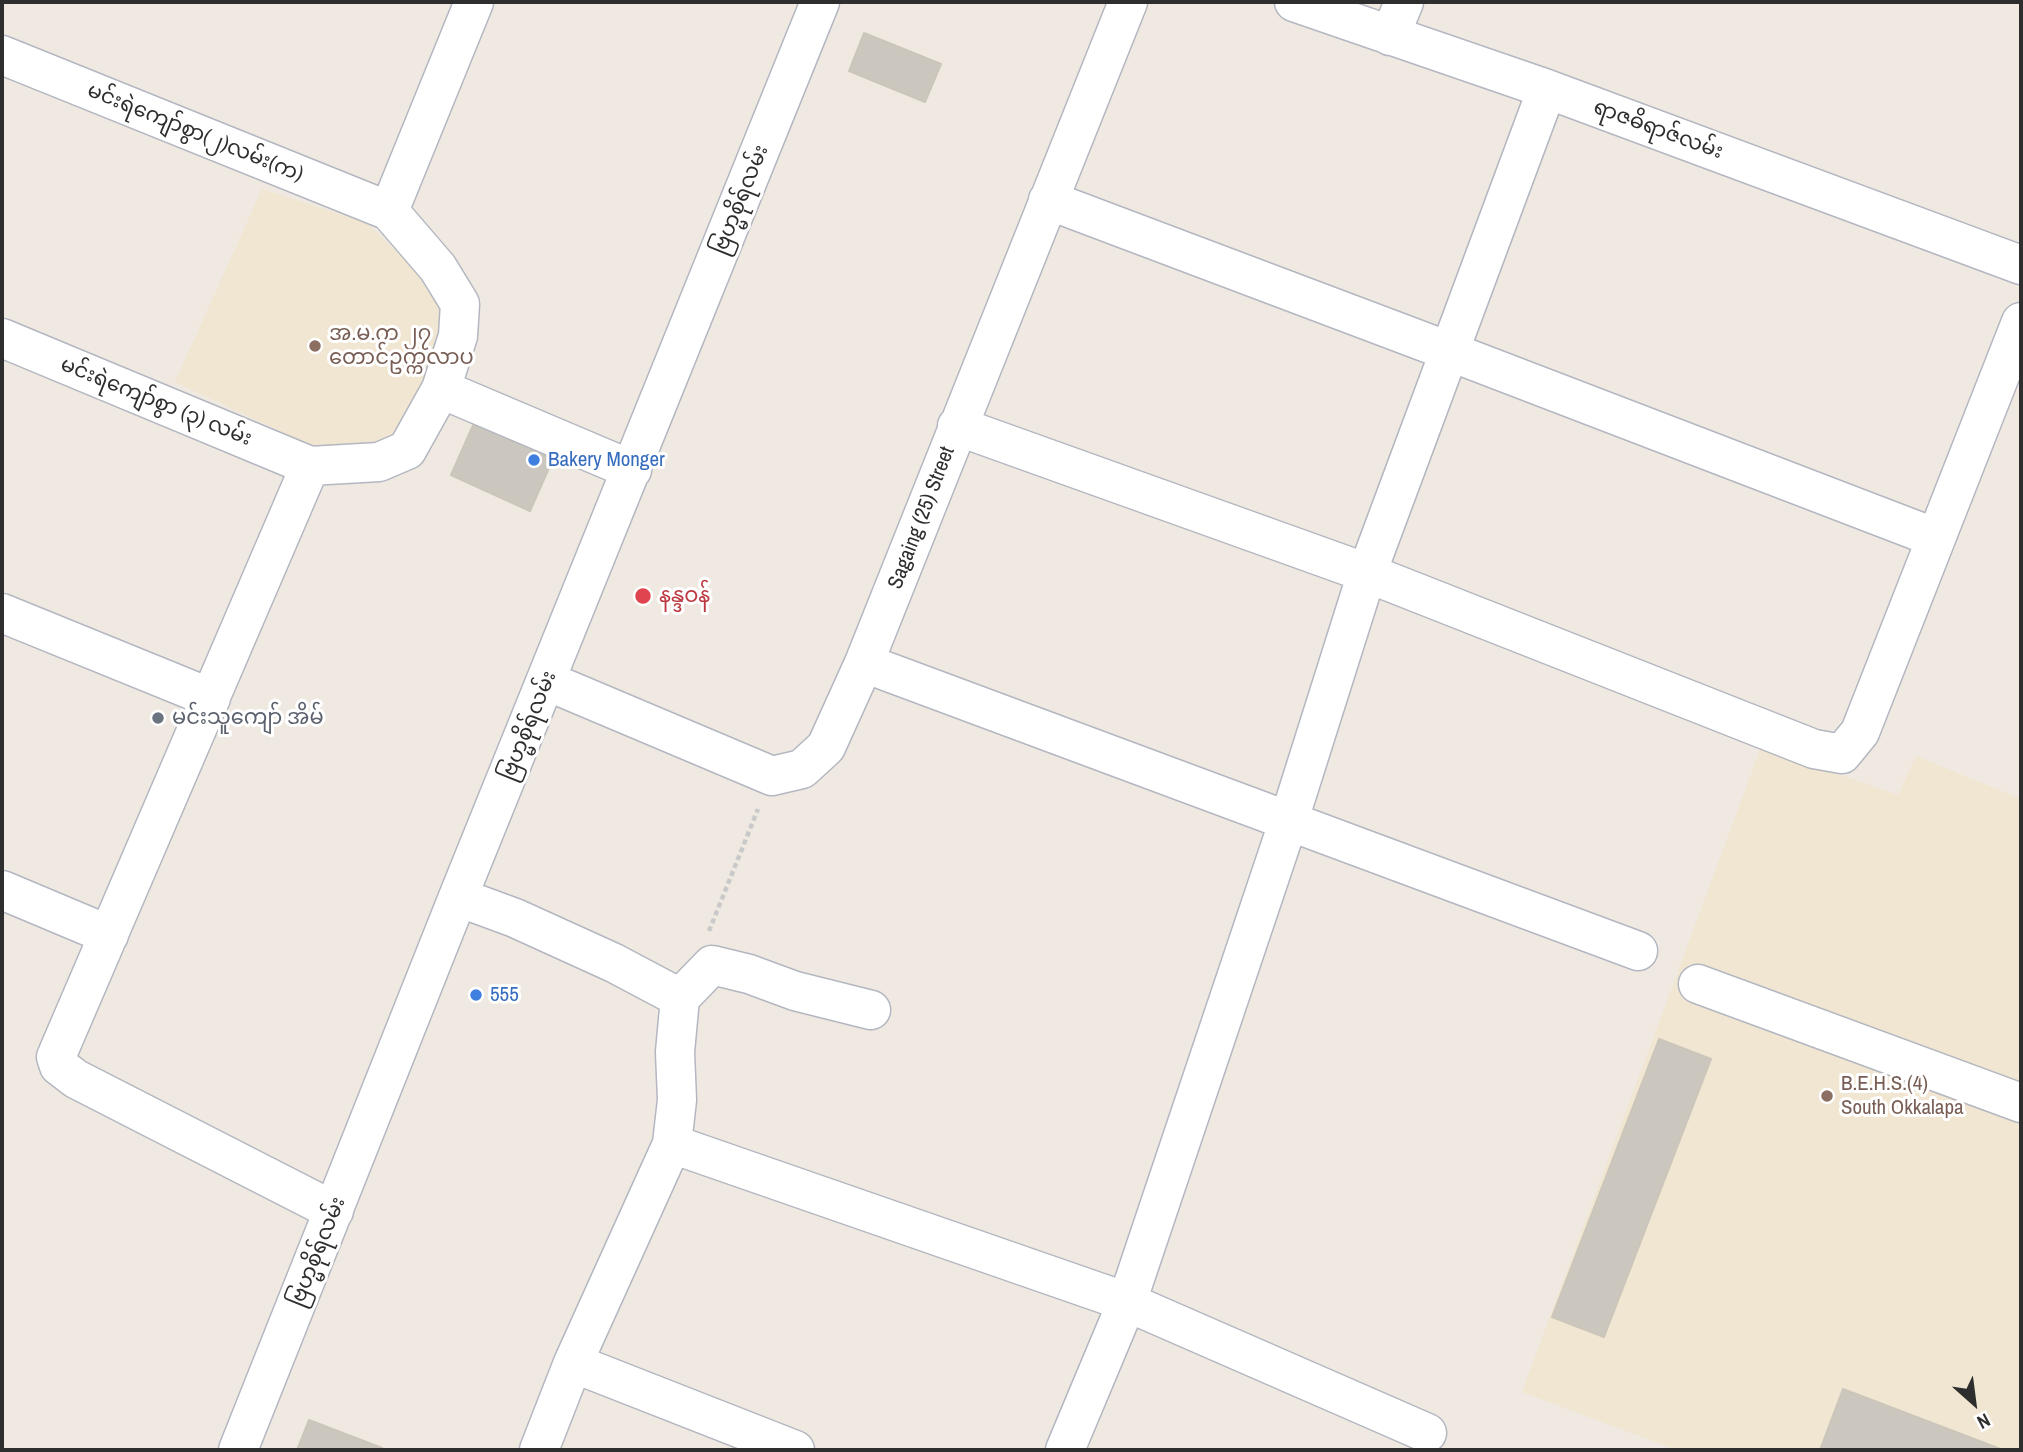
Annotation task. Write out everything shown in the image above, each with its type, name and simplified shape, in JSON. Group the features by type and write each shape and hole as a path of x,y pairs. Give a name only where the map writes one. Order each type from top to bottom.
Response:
{"street":[{"path":"334,1211 76,1079 60,1066 56,1057 310,466 379,462 407,450 441,389 458,336 460,304 438,268 389,211 474,2"},
{"name":"ဗြဟ္မစိုရ်လမ်း","path":"238,1450 458,897 820,2"},
{"name":"Sagaing (25) Street","path":"772,776 802,769 826,747 864,663 1128,2"},
{"name":"ရာဇဓိရာဇ်လမ်း","path":"1294,2 1547,89 2021,265"},
{"path":"1390,36 1404,2"},
{"name":"မင်းရဲကျော်စွာ(၂)လမ်း(က)","path":"2,55 389,211"},
{"path":"1065,1450 1128,1302 1288,822 1367,573 1547,89"},
{"path":"1048,201 1936,538"},
{"path":"957,426 1367,573 1814,748 1842,754 1860,732 2021,322"},
{"name":"မင်းရဲကျော်စွာ (၃) လမ်း","path":"2,338 310,466"},
{"path":"441,389 632,470"},
{"path":"2,613 211,698"},
{"path":"864,663 1638,951"},
{"path":"547,681 772,776"},
{"path":"2,890 109,935"},
{"path":"458,897 515,918 589,951 680,998"},
{"path":"539,1450 573,1363 672,1144 677,1100 675,1052 680,998 712,965 749,974 795,991 871,1010"},
{"path":"1698,984 2021,1103"},
{"path":"672,1144 1128,1302 1427,1433"},
{"path":"573,1363 795,1450"}],"path":[{"path":"712,965 708,936 772,776"}],"shaded area":[{"name":"အ.မ.က ၂၇ တောင်ဥက္ကလာပ","path":"262,189 367,223 456,310 397,437 329,454 175,382"},
{"name":"B.E.H.S.(4) South Okkalapa","path":"1761,747 1898,795 1916,756 2021,799 2021,1450 1677,1450 1522,1392"}],"building":[{"path":"864,33 941,64 925,102 849,71"},
{"path":"474,423 553,459 530,511 451,475"},
{"path":"1659,1039 1711,1059 1604,1337 1552,1317"},
{"path":"1843,1389 2003,1450 1820,1450"},
{"path":"309,1420 382,1448 297,1450"}],"place":[{"name":"အ.မ.က ၂၇ တောင်ဥက္ကလာပ","path":"315,346"},
{"name":"Bakery Monger","path":"534,460"},
{"name":"နန္ဒဝန်","path":"643,596"},
{"name":"မင်းသူကျော် အိမ်","path":"158,718"},
{"name":"555","path":"476,995"},
{"name":"B.E.H.S.(4) South Okkalapa","path":"1827,1096"}]}
